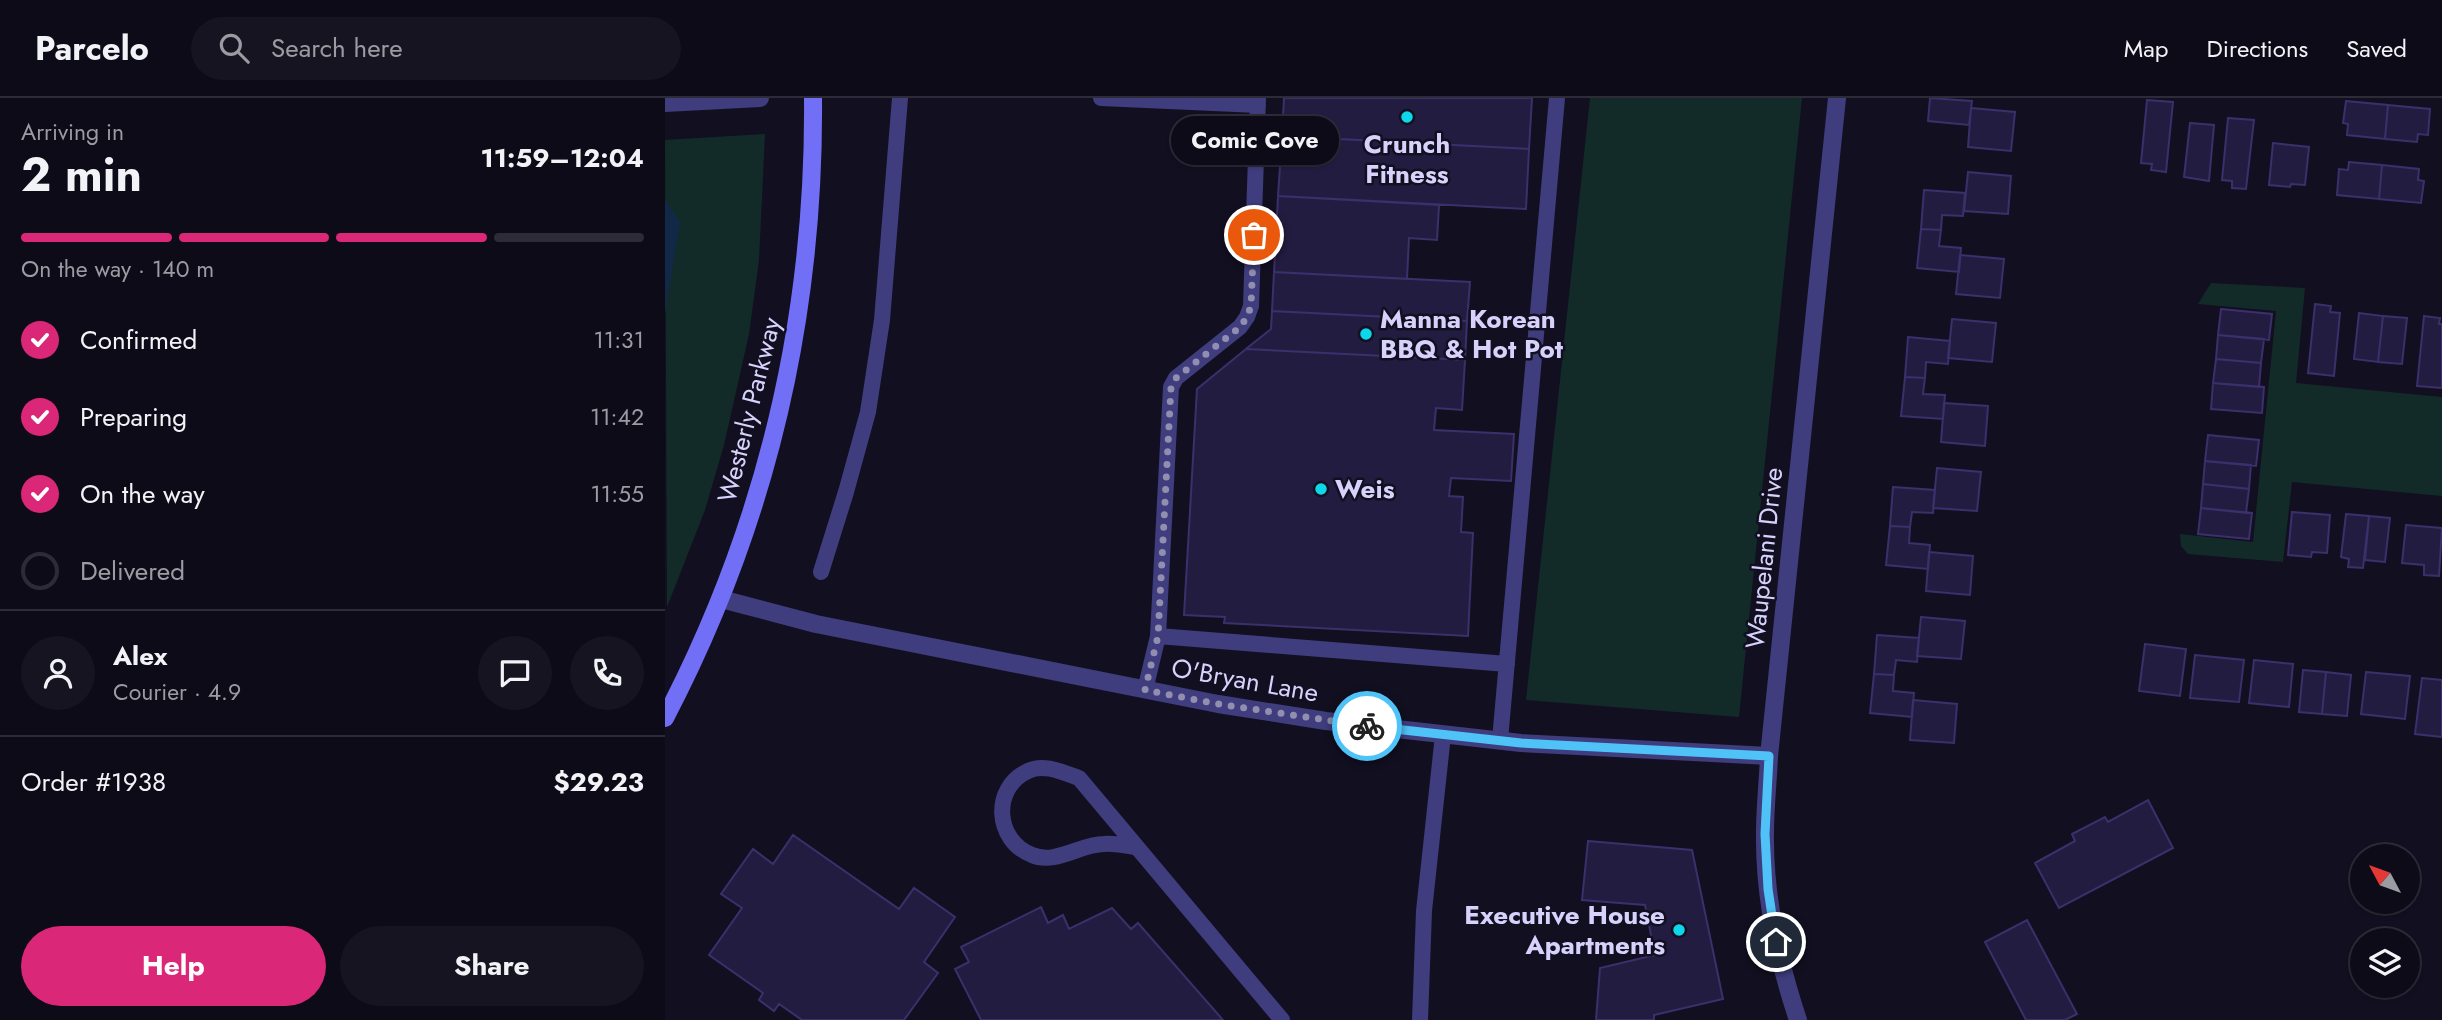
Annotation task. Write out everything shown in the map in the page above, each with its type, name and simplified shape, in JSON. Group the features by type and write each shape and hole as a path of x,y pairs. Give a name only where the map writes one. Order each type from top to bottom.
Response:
{"main road":[{"name":"Westerly Parkway","path":"665,718 720,599 762,477 796,334 809,219 813,98"}],"street":[{"path":"665,103 760,98"},
{"name":"Waupelani Drive","path":"1798,1020 1776,942 1768,889 1765,834 1769,756 1837,98"},
{"name":"O'Bryan Lane","path":"720,599 816,624 1232,706 1443,735 1769,756"}],"lane":[{"path":"821,572 868,412 882,320 901,98"},
{"path":"1101,98 1258,102 1251,306 1240,327 1176,378 1169,397 1158,636 1145,690"},
{"path":"1500,740 1557,98"},
{"path":"1158,636 1507,664"},
{"path":"1420,1020 1424,911 1443,735"},
{"path":"1136,846 1103,844 1052,858 1033,856 1016,847 1004,828 1001,807 1012,784 1028,770 1054,769 1079,778 1282,1020"}],"green space":[{"path":"1590,98 1802,98 1739,717 1526,700"},
{"path":"765,134 759,260 749,334 724,445 705,510 667,607 665,140"},
{"path":"2211,283 2305,288 2296,383 2442,397 2442,496 2292,482 2283,562 2188,554 2181,546 2180,534 2253,542 2276,311 2198,304"}],"water":[{"path":"665,200 680,222 665,314"}],"building":[{"name":"Crunch Fitness","path":"1284,98 1532,98 1529,149 1282,136"},
{"path":"1930,98 1972,101 1969,125 1928,121"},
{"path":"2147,100 2173,102 2166,172 2151,170 2152,164 2141,163"},
{"path":"2346,101 2388,105 2385,139 2347,135 2348,124 2343,123"},
{"path":"2388,105 2430,109 2428,135 2418,134 2417,142 2385,139"},
{"path":"1971,108 2015,112 2011,151 1968,147"},
{"path":"2228,118 2254,120 2246,189 2232,188 2232,181 2222,180"},
{"path":"2190,123 2214,125 2209,181 2184,177"},
{"path":"1282,136 1529,149 1526,209 1278,196"},
{"path":"2273,143 2309,147 2305,185 2269,185"},
{"path":"2349,162 2382,165 2379,199 2337,195 2339,169 2348,170"},
{"path":"2382,165 2419,169 2418,180 2424,181 2421,203 2379,199"},
{"path":"1968,172 2011,176 2008,214 1964,211"},
{"path":"1924,190 1965,193 1963,216 1942,215 1941,230 1921,229"},
{"path":"1278,196 1439,205 1437,240 1409,238 1407,279 1274,272"},
{"path":"1921,229 1941,230 1939,246 1961,248 1959,272 1917,268"},
{"path":"1960,255 2004,259 2000,298 1956,294"},
{"path":"1274,272 1470,282 1467,321 1272,311"},
{"path":"2315,304 2331,306 2330,312 2340,313 2334,376 2308,373"},
{"path":"2221,309 2272,314 2269,340 2218,335"},
{"name":"Manna Korean BBQ & Hot Pot","path":"1272,311 1467,321 1465,360 1246,349 1271,329"},
{"path":"2359,313 2383,316 2378,362 2354,359"},
{"path":"2383,316 2407,318 2402,364 2378,362"},
{"path":"2424,316 2440,318 2439,324 2442,324 2442,388 2417,386"},
{"path":"1952,319 1996,323 1992,362 1948,358"},
{"path":"2218,335 2264,339 2261,363 2216,359"},
{"path":"1908,337 1950,341 1948,364 1926,362 1925,378 1905,377"},
{"name":"Weis","path":"1246,349 1465,360 1462,410 1436,408 1434,430 1514,434 1511,481 1451,478 1449,496 1463,497 1461,532 1473,533 1468,636 1224,623 1225,617 1184,615 1197,389"},
{"path":"2216,359 2261,363 2259,387 2213,383"},
{"path":"1905,377 1925,378 1923,394 1945,395 1943,419 1901,416"},
{"path":"2213,383 2264,387 2262,413 2211,409"},
{"path":"1944,403 1988,406 1985,446 1941,442"},
{"path":"2208,435 2259,440 2256,466 2205,461"},
{"path":"2205,461 2251,465 2249,489 2203,484"},
{"path":"1937,468 1981,472 1977,511 1933,508"},
{"path":"2203,484 2249,489 2246,513 2201,508"},
{"path":"1893,487 1935,490 1933,513 1912,512 1910,527 1890,526"},
{"path":"2201,508 2252,513 2249,539 2198,534"},
{"path":"2292,512 2330,515 2327,553 2312,552 2311,557 2288,555"},
{"path":"2346,514 2369,516 2363,568 2348,567 2349,559 2341,557"},
{"path":"2369,516 2390,518 2385,562 2365,560"},
{"path":"2406,525 2442,528 2439,576 2424,575 2424,565 2402,563"},
{"path":"1890,526 1910,527 1909,543 1930,545 1928,569 1886,565"},
{"path":"1929,552 1973,556 1970,595 1926,591"},
{"path":"1921,617 1965,621 1961,659 1917,656"},
{"path":"1877,635 1919,638 1917,662 1896,660 1894,675 1874,674"},
{"path":"2145,644 2186,649 2180,696 2139,691"},
{"path":"2195,655 2244,660 2239,702 2190,698"},
{"path":"2254,660 2293,664 2289,707 2249,703"},
{"path":"2303,670 2326,672 2322,714 2299,712"},
{"path":"2326,672 2351,675 2347,716 2322,714"},
{"path":"2366,672 2410,676 2405,719 2361,714"},
{"path":"1874,674 1894,675 1893,691 1914,693 1912,717 1870,713"},
{"path":"2422,678 2442,680 2442,737 2415,734"},
{"path":"1913,700 1957,704 1954,743 1910,740"},
{"path":"2148,800 2173,848 2059,908 2035,863 2075,841 2072,834 2105,817 2108,822"},
{"path":"793,835 899,909 914,888 955,917 924,962 938,973 904,1020 802,1020 779,1004 774,1011 759,1000 763,993 709,955 742,908 721,894 753,849 773,864"},
{"name":"Executive House Apartments","path":"1588,841 1692,850 1723,999 1654,1015 1654,1020 1596,1020 1600,968 1655,955 1645,905 1582,900"},
{"path":"1041,907 1048,923 1063,915 1069,929 1112,908 1131,929 1138,923 1223,1020 981,1020 955,969 969,962 961,947"},
{"path":"2027,920 2077,1014 2065,1020 2026,1020 1985,942"}],"way so far":[{"path":"1254,235 1251,306 1247,317 1240,327 1176,378 1171,387 1158,636 1145,690 1218,704 1367,726"}],"place":[{"name":"Crunch Fitness","path":"1407,117"},
{"name":"Comic Cove","path":"1254,235"},
{"name":"Manna Korean BBQ & Hot Pot","path":"1366,334"},
{"name":"Weis","path":"1321,489"},
{"name":"Executive House Apartments","path":"1679,930"}],"route":[{"path":"1367,726 1521,743 1769,756 1765,834 1768,889 1776,942"}]}
